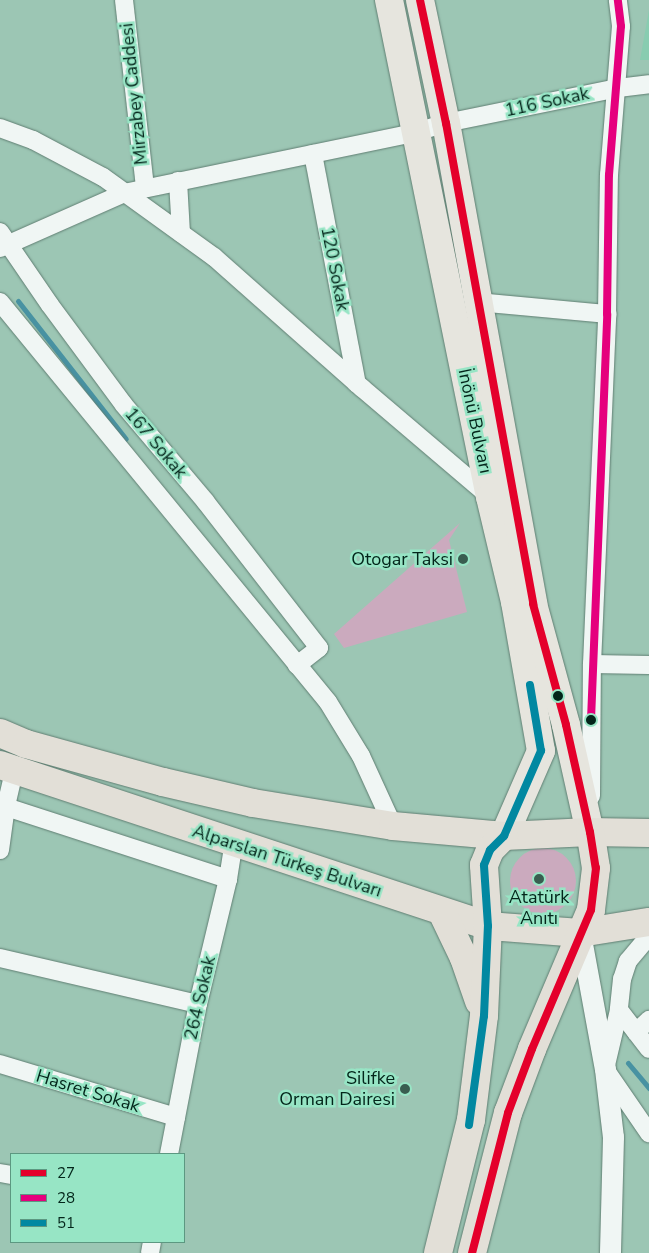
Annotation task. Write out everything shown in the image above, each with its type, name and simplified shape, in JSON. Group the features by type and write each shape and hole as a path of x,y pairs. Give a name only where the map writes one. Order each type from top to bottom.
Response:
{"highway":[{"path":"0,733 26,744 163,782 253,803 394,826 504,836 590,832 649,833"},
{"name":"Alparslan Türkeş Bulvarı","path":"7,768 488,926 580,933 649,922"},
{"path":"472,1253 508,1113 532,1049 591,910 596,868 590,832"},
{"path":"438,1253 470,1120 484,1016 488,926 484,866 490,850 504,836"},
{"path":"442,912 464,958 484,1016"}],"main road":[{"name":"İnönü Bulvarı","path":"389,0 490,497 515,602 541,751 504,836"},
{"name":"İnönü Bulvarı","path":"420,0 446,123 533,604 566,726 590,832"}],"street":[{"name":"Mirzabey Caddesi","path":"124,0 145,188"},
{"path":"590,832 592,664 607,314 609,175 618,88 621,26 618,0"},
{"path":"621,26 627,0"},
{"name":"116 Sokak","path":"3,241 124,193 416,132 446,123 618,88 649,84"},
{"path":"0,128 33,140 103,177 214,257 357,384 490,497"},
{"name":"120 Sokak","path":"313,154 357,384"},
{"path":"178,181 181,233"},
{"name":"167 Sokak","path":"3,241 124,406 205,501 319,648 297,665"},
{"path":"0,302 328,702 361,756 394,826"},
{"path":"478,302 607,314"},
{"path":"592,664 649,665"},
{"path":"0,850 7,768"},
{"path":"3,805 228,879"},
{"name":"264 Sokak","path":"169,1153 198,1004 228,879 234,843"},
{"path":"580,933 605,1069 613,1137 610,1253"},
{"path":"649,936 628,962 622,980 619,1010 605,1069 649,1133"},
{"path":"0,958 198,1004"},
{"path":"619,1010 649,1049"},
{"path":"636,1032 649,1020"},
{"name":"Hasret Sokak","path":"0,1064 176,1117"}],"shaded area":[{"path":"649,10 649,60 640,60"},
{"path":"460,523 449,540 467,612 344,648 334,634"},
{"path":"543,848 555,851 566,858 573,869 576,881 573,893 566,904 555,911 543,914 531,911 520,904 513,893 510,881 513,869 520,858 531,851"}],"waterway":[{"path":"18,301 126,439"},
{"path":"628,1063 649,1088"}],"transit line":[{"name":"27","path":"420,0 446,123 533,604 566,725 590,832 596,868 591,910 532,1049 508,1113 472,1253"},
{"name":"28","path":"591,720 607,314 609,175 621,26 618,0"},
{"name":"51","path":"469,1125 484,1016 488,926 484,865 490,850 504,836 541,751 530,685"}],"place":[{"name":"Otogar Taksi","path":"463,559"},
{"name":"Atatürk Anıtı","path":"539,879"},
{"name":"Silifke Orman Dairesi","path":"405,1089"}]}
